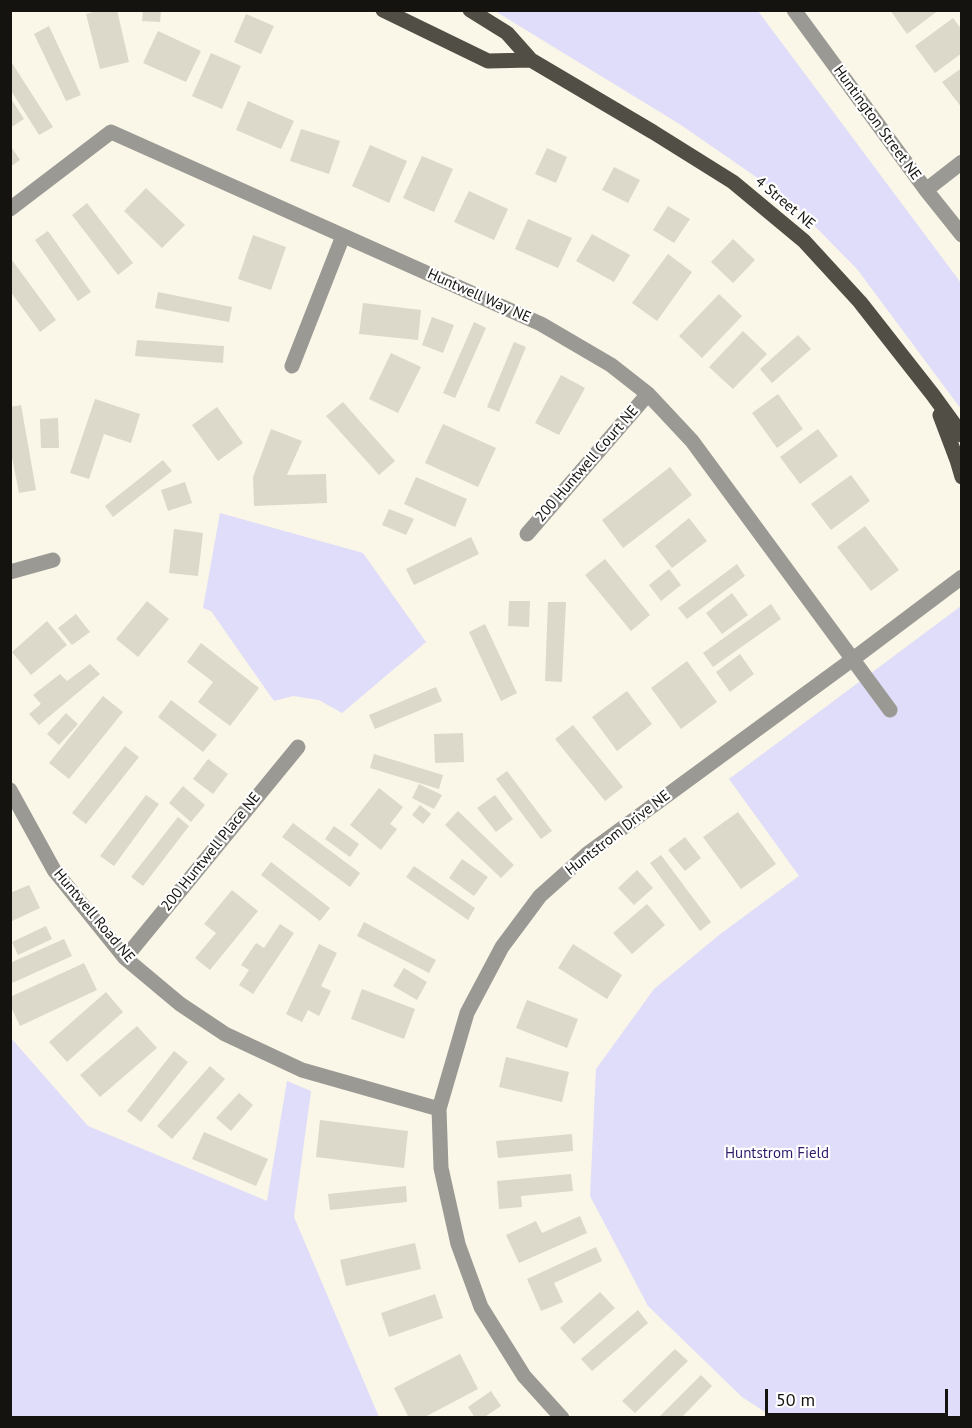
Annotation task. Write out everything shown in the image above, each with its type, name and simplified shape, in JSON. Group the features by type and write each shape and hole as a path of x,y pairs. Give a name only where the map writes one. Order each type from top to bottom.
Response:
{"main road":[{"path":"383,10 488,61 531,60"},
{"name":"4 Street NE","path":"470,10 507,33 531,60 732,182 804,240 860,302 962,435"},
{"path":"933,395 962,477"}],"street":[{"name":"Huntington Street NE","path":"794,10 962,236"},
{"name":"Huntwell Way NE","path":"10,209 111,132 541,324 611,365 648,394 692,441 890,710"},
{"path":"926,190 962,162"},
{"path":"292,366 343,236"},
{"name":"200 Huntwell Court NE","path":"527,534 648,394"},
{"path":"10,572 53,560"},
{"name":"Huntstrom Drive NE","path":"562,1418 524,1376 481,1307 458,1244 441,1168 439,1109 467,1013 502,947 540,896 587,854 962,577"},
{"name":"200 Huntwell Place NE","path":"125,958 298,747"},
{"name":"Huntwell Road NE","path":"10,790 54,870 125,958 180,1004 225,1034 302,1070 439,1109"}],"green space":[{"path":"495,11 758,11 961,283 961,409 857,269 788,199 681,125"},
{"path":"220,513 363,553 426,642 342,713 319,700 293,696 274,701 211,611 203,608"},
{"name":"Huntstrom Field","path":"961,606 961,1417 773,1417 742,1397 648,1306 590,1196 596,1069 654,989 719,935 799,876 729,779"},
{"path":"11,1038 88,1126 267,1201 287,1081 311,1091 294,1217 379,1417 11,1417"}],"building":[{"path":"100,10 117,10 129,62 100,69 86,14"},
{"path":"143,10 161,10 160,22 142,21"},
{"path":"890,10 939,10 907,34"},
{"path":"246,14 274,26 261,54 234,42"},
{"path":"953,18 962,30 962,53 935,73 915,46"},
{"path":"49,26 81,95 66,101 34,34"},
{"path":"158,31 201,51 186,82 143,63"},
{"path":"211,53 241,66 222,109 192,96"},
{"path":"12,63 53,127 39,135 10,89 10,65"},
{"path":"962,68 962,108 942,82"},
{"path":"10,97 24,119 10,128"},
{"path":"248,101 294,121 281,149 236,130"},
{"path":"301,129 340,141 329,174 290,161"},
{"path":"10,145 20,160 10,167"},
{"path":"370,145 407,161 389,203 352,186"},
{"path":"547,148 567,157 556,183 535,174"},
{"path":"422,156 453,169 434,212 403,198"},
{"path":"614,167 640,180 628,203 602,190"},
{"path":"146,188 185,225 162,248 124,211"},
{"path":"469,191 508,209 494,240 454,222"},
{"path":"87,203 133,263 118,275 72,215"},
{"path":"668,206 690,219 674,243 653,230"},
{"path":"528,219 572,238 558,268 515,249"},
{"path":"48,231 91,292 78,301 35,240"},
{"path":"592,234 630,255 614,282 576,261"},
{"path":"253,235 286,247 271,290 238,279"},
{"path":"733,239 755,260 733,283 711,262"},
{"path":"668,254 692,272 657,321 632,303"},
{"path":"12,260 56,320 40,332 10,291 10,262"},
{"path":"158,292 232,307 229,322 155,308"},
{"path":"719,294 742,316 702,358 679,336"},
{"path":"363,303 421,310 418,340 359,334"},
{"path":"432,317 454,325 443,353 422,345"},
{"path":"474,322 486,328 455,398 443,393"},
{"path":"743,331 767,354 733,389 709,367"},
{"path":"798,335 811,349 772,383 760,369"},
{"path":"137,340 224,346 223,363 135,356"},
{"path":"514,342 526,347 499,412 487,407"},
{"path":"391,353 421,367 398,413 369,399"},
{"path":"561,375 585,388 559,435 535,423"},
{"path":"778,394 803,429 777,448 752,413"},
{"path":"95,399 140,414 131,443 104,434 89,479 70,473"},
{"path":"343,402 395,461 379,475 326,416"},
{"path":"21,405 36,490 19,493 10,447 10,407"},
{"path":"217,407 243,443 218,461 192,425"},
{"path":"58,418 59,448 41,448 40,419"},
{"path":"443,424 496,448 478,487 425,463"},
{"path":"271,429 302,441 287,475 326,474 327,503 254,506 253,477"},
{"path":"818,429 838,456 800,484 780,457"},
{"path":"163,460 172,471 113,517 105,506"},
{"path":"670,467 692,495 623,548 602,520"},
{"path":"851,475 870,501 831,530 811,504"},
{"path":"416,477 467,499 455,527 404,504"},
{"path":"185,482 192,503 168,511 161,490"},
{"path":"389,509 414,519 406,535 382,525"},
{"path":"689,518 707,541 672,568 655,546"},
{"path":"865,526 899,570 871,591 837,547"},
{"path":"174,529 203,533 198,576 169,573"},
{"path":"471,537 479,554 414,585 406,569"},
{"path":"605,559 650,615 631,631 585,575"},
{"path":"737,564 745,576 687,619 678,608"},
{"path":"669,569 681,585 661,601 649,585"},
{"path":"732,593 748,615 722,634 706,613"},
{"path":"147,601 169,619 138,657 116,639"},
{"path":"509,601 530,601 529,627 508,626"},
{"path":"548,602 566,602 562,682 545,681"},
{"path":"771,604 781,619 713,667 703,653"},
{"path":"76,614 90,632 72,645 58,628"},
{"path":"47,621 67,645 31,675 12,652"},
{"path":"485,624 517,693 501,701 469,632"},
{"path":"201,643 259,688 230,726 198,702 213,682 187,662"},
{"path":"740,654 754,674 730,692 716,672"},
{"path":"687,661 717,702 681,729 651,688"},
{"path":"90,664 100,674 39,725 29,714 41,704 33,695 60,674 67,681"},
{"path":"436,687 442,701 375,729 369,715"},
{"path":"627,691 652,724 617,751 592,717"},
{"path":"103,696 123,712 69,779 49,763"},
{"path":"171,700 217,735 203,752 158,717"},
{"path":"66,713 78,724 59,745 47,734"},
{"path":"573,725 623,787 605,801 555,739"},
{"path":"463,733 464,762 435,763 434,734"},
{"path":"125,746 139,757 86,824 72,813"},
{"path":"374,754 443,775 439,789 370,768"},
{"path":"208,759 228,774 213,794 193,779"},
{"path":"507,771 552,831 541,839 496,779"},
{"path":"419,784 442,795 434,809 412,798"},
{"path":"183,786 205,805 191,822 169,803"},
{"path":"379,788 403,807 390,824 397,829 381,850 350,825"},
{"path":"146,795 159,804 114,866 100,856"},
{"path":"495,795 513,819 496,832 477,808"},
{"path":"420,805 431,814 423,824 412,815"},
{"path":"458,811 514,865 501,878 445,825"},
{"path":"738,812 776,864 741,889 703,837"},
{"path":"178,817 189,826 143,886 131,877"},
{"path":"293,823 360,873 350,887 282,837"},
{"path":"334,826 359,844 350,857 325,839"},
{"path":"685,837 701,858 685,871 668,850"},
{"path":"661,855 711,922 700,931 650,863"},
{"path":"462,859 488,877 474,896 449,878"},
{"path":"271,862 330,908 320,921 261,875"},
{"path":"414,866 475,908 468,920 406,877"},
{"path":"637,870 653,888 634,905 618,888"},
{"path":"29,885 40,908 10,922 10,893"},
{"path":"232,890 258,911 210,970 195,958 216,933 204,924"},
{"path":"647,904 665,925 632,954 613,933"},
{"path":"364,922 436,960 429,973 357,936"},
{"path":"280,924 294,933 253,994 239,985 249,970 241,965 256,943 264,948"},
{"path":"46,926 52,939 18,955 12,942"},
{"path":"64,939 72,956 10,984 10,963"},
{"path":"319,944 337,953 321,986 331,991 319,1016 308,1010 302,1022 286,1014"},
{"path":"573,944 622,975 607,999 558,968"},
{"path":"84,963 97,990 20,1026 10,1005 10,997"},
{"path":"404,968 427,982 417,1000 393,986"},
{"path":"362,989 415,1009 404,1039 351,1019"},
{"path":"106,992 123,1012 67,1062 49,1042"},
{"path":"527,1000 578,1019 567,1048 516,1028"},
{"path":"137,1026 157,1048 100,1097 80,1075"},
{"path":"174,1051 188,1062 141,1122 127,1111"},
{"path":"506,1057 569,1072 562,1102 499,1087"},
{"path":"210,1066 225,1079 172,1139 157,1126"},
{"path":"239,1093 253,1105 231,1131 216,1118"},
{"path":"320,1120 408,1131 404,1168 316,1157"},
{"path":"204,1132 268,1159 256,1186 192,1159"},
{"path":"572,1134 573,1151 498,1158 496,1141"},
{"path":"571,1174 573,1191 521,1196 522,1207 499,1209 497,1181"},
{"path":"406,1186 407,1202 330,1210 328,1194"},
{"path":"580,1216 587,1233 519,1263 506,1235 536,1221 542,1233"},
{"path":"415,1243 421,1269 346,1286 340,1260"},
{"path":"596,1247 602,1261 554,1283 563,1302 541,1311 527,1279"},
{"path":"600,1292 615,1308 574,1344 560,1328"},
{"path":"435,1294 443,1318 389,1337 381,1313"},
{"path":"638,1310 648,1323 592,1371 581,1359"},
{"path":"675,1349 688,1361 635,1413 622,1401"},
{"path":"460,1354 478,1389 423,1418 409,1418 394,1388"},
{"path":"701,1375 712,1386 681,1418 658,1418"},
{"path":"491,1391 501,1406 483,1418 475,1418 468,1407"}]}
